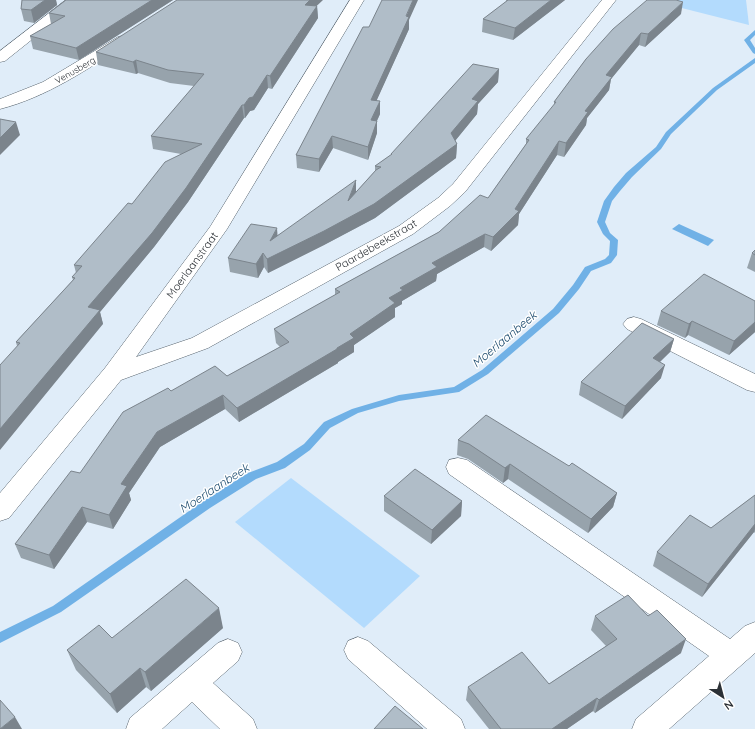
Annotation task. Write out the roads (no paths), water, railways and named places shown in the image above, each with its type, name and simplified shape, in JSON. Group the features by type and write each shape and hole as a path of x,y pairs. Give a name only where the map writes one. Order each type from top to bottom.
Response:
{"street":[{"name":"Moerlaanstraat","path":"0,512 113,374 218,229 357,0"},
{"name":"Paardebeekstraat","path":"113,374 200,343 406,230 444,202 459,188 609,0"},
{"path":"0,58 72,2"},
{"name":"Venusberg","path":"0,104 17,99 66,76 132,34"},
{"path":"634,324 755,384"},
{"path":"458,467 702,634 731,656"},
{"path":"647,729 755,635"},
{"path":"358,650 450,729"},
{"path":"141,728 228,652"},
{"path":"192,683 242,729"}],"waterway":[{"name":"Moerlaanbeek","path":"755,32 747,40 755,52"},
{"name":"Moerlaanbeek","path":"0,638 57,609 206,505 252,476 281,465 307,447 327,425 355,411 399,398 456,390 485,372 556,311 576,287 588,269 608,261 613,255 614,240 607,234 601,222 608,201 629,175 659,148 668,133 715,89 755,60"}]}
